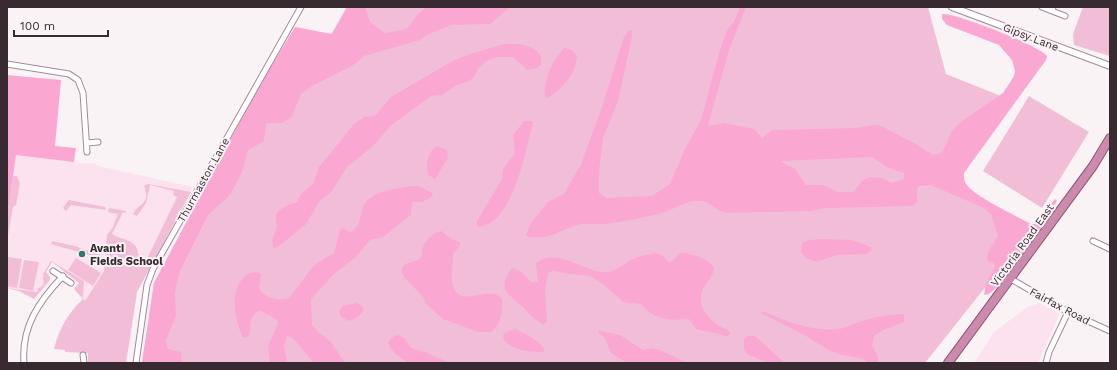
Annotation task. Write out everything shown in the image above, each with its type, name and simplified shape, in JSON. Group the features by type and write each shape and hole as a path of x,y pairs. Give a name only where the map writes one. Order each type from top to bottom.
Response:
{"highway":[{"name":"Victoria Road East","path":"948,363 1093,166 1110,138"}],"street":[{"name":"Thurmaston Lane","path":"136,363 147,286 153,269 301,7"},
{"name":"Gipsy Lane","path":"952,7 1110,66"},
{"path":"1042,7 1052,9 1065,16"},
{"path":"7,64 68,74 76,78 84,93 87,152"},
{"path":"87,143 98,142"},
{"path":"1093,241 1110,249"},
{"path":"53,271 71,283"},
{"path":"24,363 25,341 32,316 44,297 62,276"},
{"name":"Fairfax Road","path":"1011,279 1068,312 1110,331"},
{"path":"1046,363 1049,352 1068,312"},
{"path":"83,355 84,363"}],"shaded area":[{"path":"347,7 928,7 946,74 1011,100 953,183 1034,226 925,363 142,363 154,283 256,92 295,27 331,35"},
{"path":"347,7 365,7 370,22 385,33 407,29 419,13 427,7 510,7 490,24 451,25 429,34 420,40 364,56 355,64 312,86 301,94 292,116 289,119 282,123 266,123 264,141 248,150 242,172 231,193 208,215 180,271 175,292 176,316 166,340 167,347 170,350 181,352 182,363 142,363 154,283 256,92 295,27 332,34"},
{"path":"740,7 746,7 729,50 708,126 724,123 754,129 762,138 772,130 856,128 874,125 881,126 916,144 933,155 942,153 952,131 962,121 1003,93 1014,76 1015,71 1012,60 999,45 947,25 942,19 942,14 962,18 996,30 1041,51 1047,56 1046,60 964,173 965,182 971,190 1031,224 1035,224 1055,199 1057,201 1042,226 997,287 989,294 984,295 986,284 995,266 994,263 987,261 988,252 998,236 991,214 984,208 931,185 919,186 917,189 917,202 913,206 826,208 810,211 727,213 720,211 704,201 695,201 685,203 662,213 641,218 605,224 581,224 544,237 528,237 526,235 531,223 548,202 564,194 581,164 601,110 624,37 629,30 632,31 632,37 618,101 603,138 599,171 599,193 606,198 652,196 670,184 685,149 701,120 720,50 727,30 734,22","holes":["872,157 889,168 904,173 904,179 893,183 881,178 871,177 861,182 854,192 838,192 823,185 806,185 795,169 780,161"]},
{"path":"1083,7 1110,7 1110,56 1074,45 1073,34"},
{"path":"504,44 522,45 534,49 539,53 541,65 535,69 527,70 513,57 498,57 486,61 478,69 474,77 469,81 455,86 442,95 431,96 390,126 373,146 347,167 332,191 319,202 306,224 279,246 274,248 272,241 277,226 277,213 290,204 297,202 301,194 313,184 319,167 354,124 364,117 375,116 391,97 449,63 464,56"},
{"path":"565,48 572,50 577,56 574,69 571,75 558,90 548,98 545,97 547,78 553,64"},
{"path":"7,75 61,80 55,146 76,148 74,162 16,155 7,218"},
{"path":"1029,96 1089,132 1042,208 983,171"},
{"path":"524,121 532,121 533,124 516,185 500,214 489,223 477,227 477,221 502,179 503,169 515,153 513,135"},
{"path":"438,146 447,150 448,158 435,179 428,175 427,162 429,154"},
{"name":"Avanti Fields School","path":"16,155 94,163 98,166 193,187 137,292 129,349 88,363 88,353 65,352 65,350 54,349 61,329 75,307 83,299 74,289 79,283 52,262 46,272 50,277 50,280 34,299 19,291 7,288 7,218"},
{"path":"13,176 17,176 20,183 16,205 13,207 7,241 7,218"},
{"path":"148,184 191,192 137,292 126,363 88,363 88,353 65,352 65,350 54,349 65,322 83,299 85,301 104,271 107,235 113,227 118,214 108,212 109,208 126,211 126,213 123,212 112,234 132,242 137,249 138,254 147,259 177,197 173,195 174,191 150,185 146,203 137,216 133,214 145,200 146,192 144,186"},
{"path":"418,186 431,192 433,196 422,202 412,202 411,215 383,237 370,240 356,257 335,273 311,299 312,325 331,342 345,363 314,363 292,337 287,336 284,346 287,363 270,363 268,347 278,323 277,320 261,311 256,312 251,319 249,336 245,338 242,336 237,321 235,306 236,290 239,283 248,274 257,272 261,274 259,287 262,293 269,297 278,299 290,297 314,265 334,253 340,230 343,228 350,232 357,227 363,207 369,199 374,195 386,191"},
{"path":"69,200 105,207 106,210 71,205 66,211 63,208"},
{"path":"441,231 453,240 460,242 460,246 453,253 452,282 455,291 467,297 490,294 496,295 502,299 501,317 498,325 492,332 478,332 443,319 425,303 424,298 404,277 402,272 403,266 419,260 427,240 437,232"},
{"path":"809,240 852,240 871,247 872,250 866,254 837,255 816,262 806,258 801,252 802,243"},
{"path":"52,241 79,247 100,254 100,258 51,244"},
{"path":"655,253 662,255 670,263 680,253 689,254 703,259 714,267 712,276 703,289 701,302 703,309 711,320 722,328 728,330 730,334 727,336 696,329 689,319 675,320 662,318 651,313 641,304 623,302 603,284 590,276 561,273 554,270 548,273 545,292 547,322 543,325 509,295 505,287 507,276 512,268 520,271 531,282 538,282 536,263 544,259 561,259 596,271 608,272 615,270 634,259"},
{"path":"8,257 22,259 17,288 7,286"},
{"path":"76,258 101,273 93,286 68,270"},
{"path":"24,260 39,262 33,291 19,288"},
{"path":"51,261 84,281 83,299 74,289 79,283 52,262 46,272 50,277 50,280 34,299 19,291 7,288 37,292 38,288 44,284 43,274"},
{"path":"357,303 363,307 363,311 358,317 349,321 341,317 339,312 342,306"},
{"path":"1039,303 1057,312 1059,315 1038,363 974,363 994,332 1028,307"},
{"path":"762,311 800,325 830,330 839,329 874,318 898,314 904,314 904,322 883,330 874,336 872,346 877,354 878,361 877,363 869,363 861,358 842,355 830,351 806,336 761,313"},
{"path":"515,329 538,343 545,349 543,352 519,349 508,344 503,335 506,332"},
{"path":"599,331 620,335 643,350 651,348 660,350 687,363 627,363 611,353 605,338 599,333"},
{"path":"398,335 404,338 411,348 425,352 450,363 409,363 396,354 389,346 388,342 394,336"},
{"path":"747,336 755,336 785,363 768,363 747,354 744,349 744,339"}],"place":[{"name":"Avanti Fields School","path":"82,254"}]}
